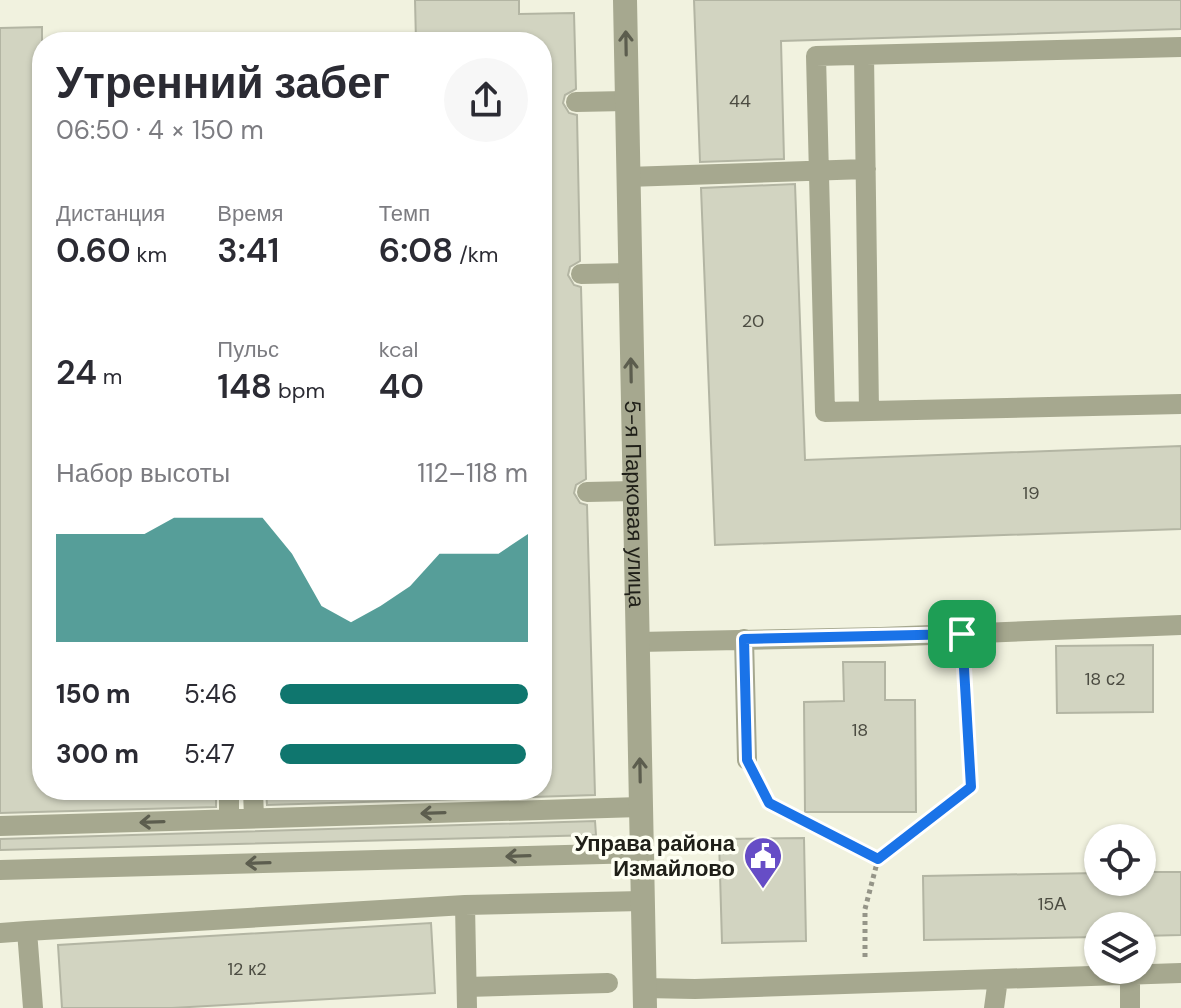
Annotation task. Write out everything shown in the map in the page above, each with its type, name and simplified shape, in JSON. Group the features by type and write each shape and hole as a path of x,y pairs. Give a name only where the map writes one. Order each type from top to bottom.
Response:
{"street":[{"name":"5-я Парковая улица","path":"625,0 644,998"}],"lane":[{"path":"1181,47 816,56 825,412 1181,404"},
{"path":"864,55 869,411"},
{"path":"576,102 626,101"},
{"path":"627,177 866,169"},
{"path":"581,274 629,273"},
{"path":"587,492 634,491"},
{"path":"638,642 1181,625"},
{"path":"744,639 747,760"},
{"path":"229,800 229,819"},
{"path":"253,800 254,818"},
{"path":"0,826 640,807"},
{"path":"0,870 641,853"},
{"path":"0,933 465,905 642,901"},
{"path":"465,905 467,1008"},
{"path":"27,931 33,1008"},
{"path":"1156,974 1181,973"},
{"path":"644,998 865,983 1084,976"},
{"path":"994,1008 998,979"},
{"path":"467,987 608,983"},
{"path":"1130,984 1130,1008"}],"path":[{"path":"865,983 865,909 878,859 971,787 962,634"},
{"path":"747,760 769,803 878,859"}],"building":[{"path":"415,0 519,0 519,14 574,13 576,89 565,95 563,103 569,113 577,115 580,261 570,267 568,275 574,285 581,287 586,479 576,485 574,493 580,503 587,505 595,795 552,796 552,32 416,32"},
{"path":"694,0 1181,0 1181,29 781,41 784,159 700,162"},
{"path":"42,27 42,32 32,32 32,800 216,800 216,807 0,813 0,28"},
{"path":"795,184 805,460 1181,446 1181,529 715,545 701,188"},
{"path":"1153,645 1153,712 1057,713 1056,646"},
{"path":"843,662 885,662 885,700 915,700 916,812 805,812 804,702 844,701"},
{"path":"267,800 431,800 267,805"},
{"path":"595,821 596,835 0,850 0,839"},
{"name":"Управа района Измайлово","path":"804,838 806,941 722,943 719,839"},
{"path":"1156,872 1181,872 1181,935 1156,936 1156,912 1084,912 1084,937 924,940 923,876 1084,873 1084,896 1156,896"},
{"path":"431,923 435,993 172,1008 62,1008 58,945"}],"place":[{"name":"Управа района Измайлово","path":"763,890"}],"route":[{"path":"962,634 971,787 878,859 769,803 747,760 744,639 962,634"}]}
